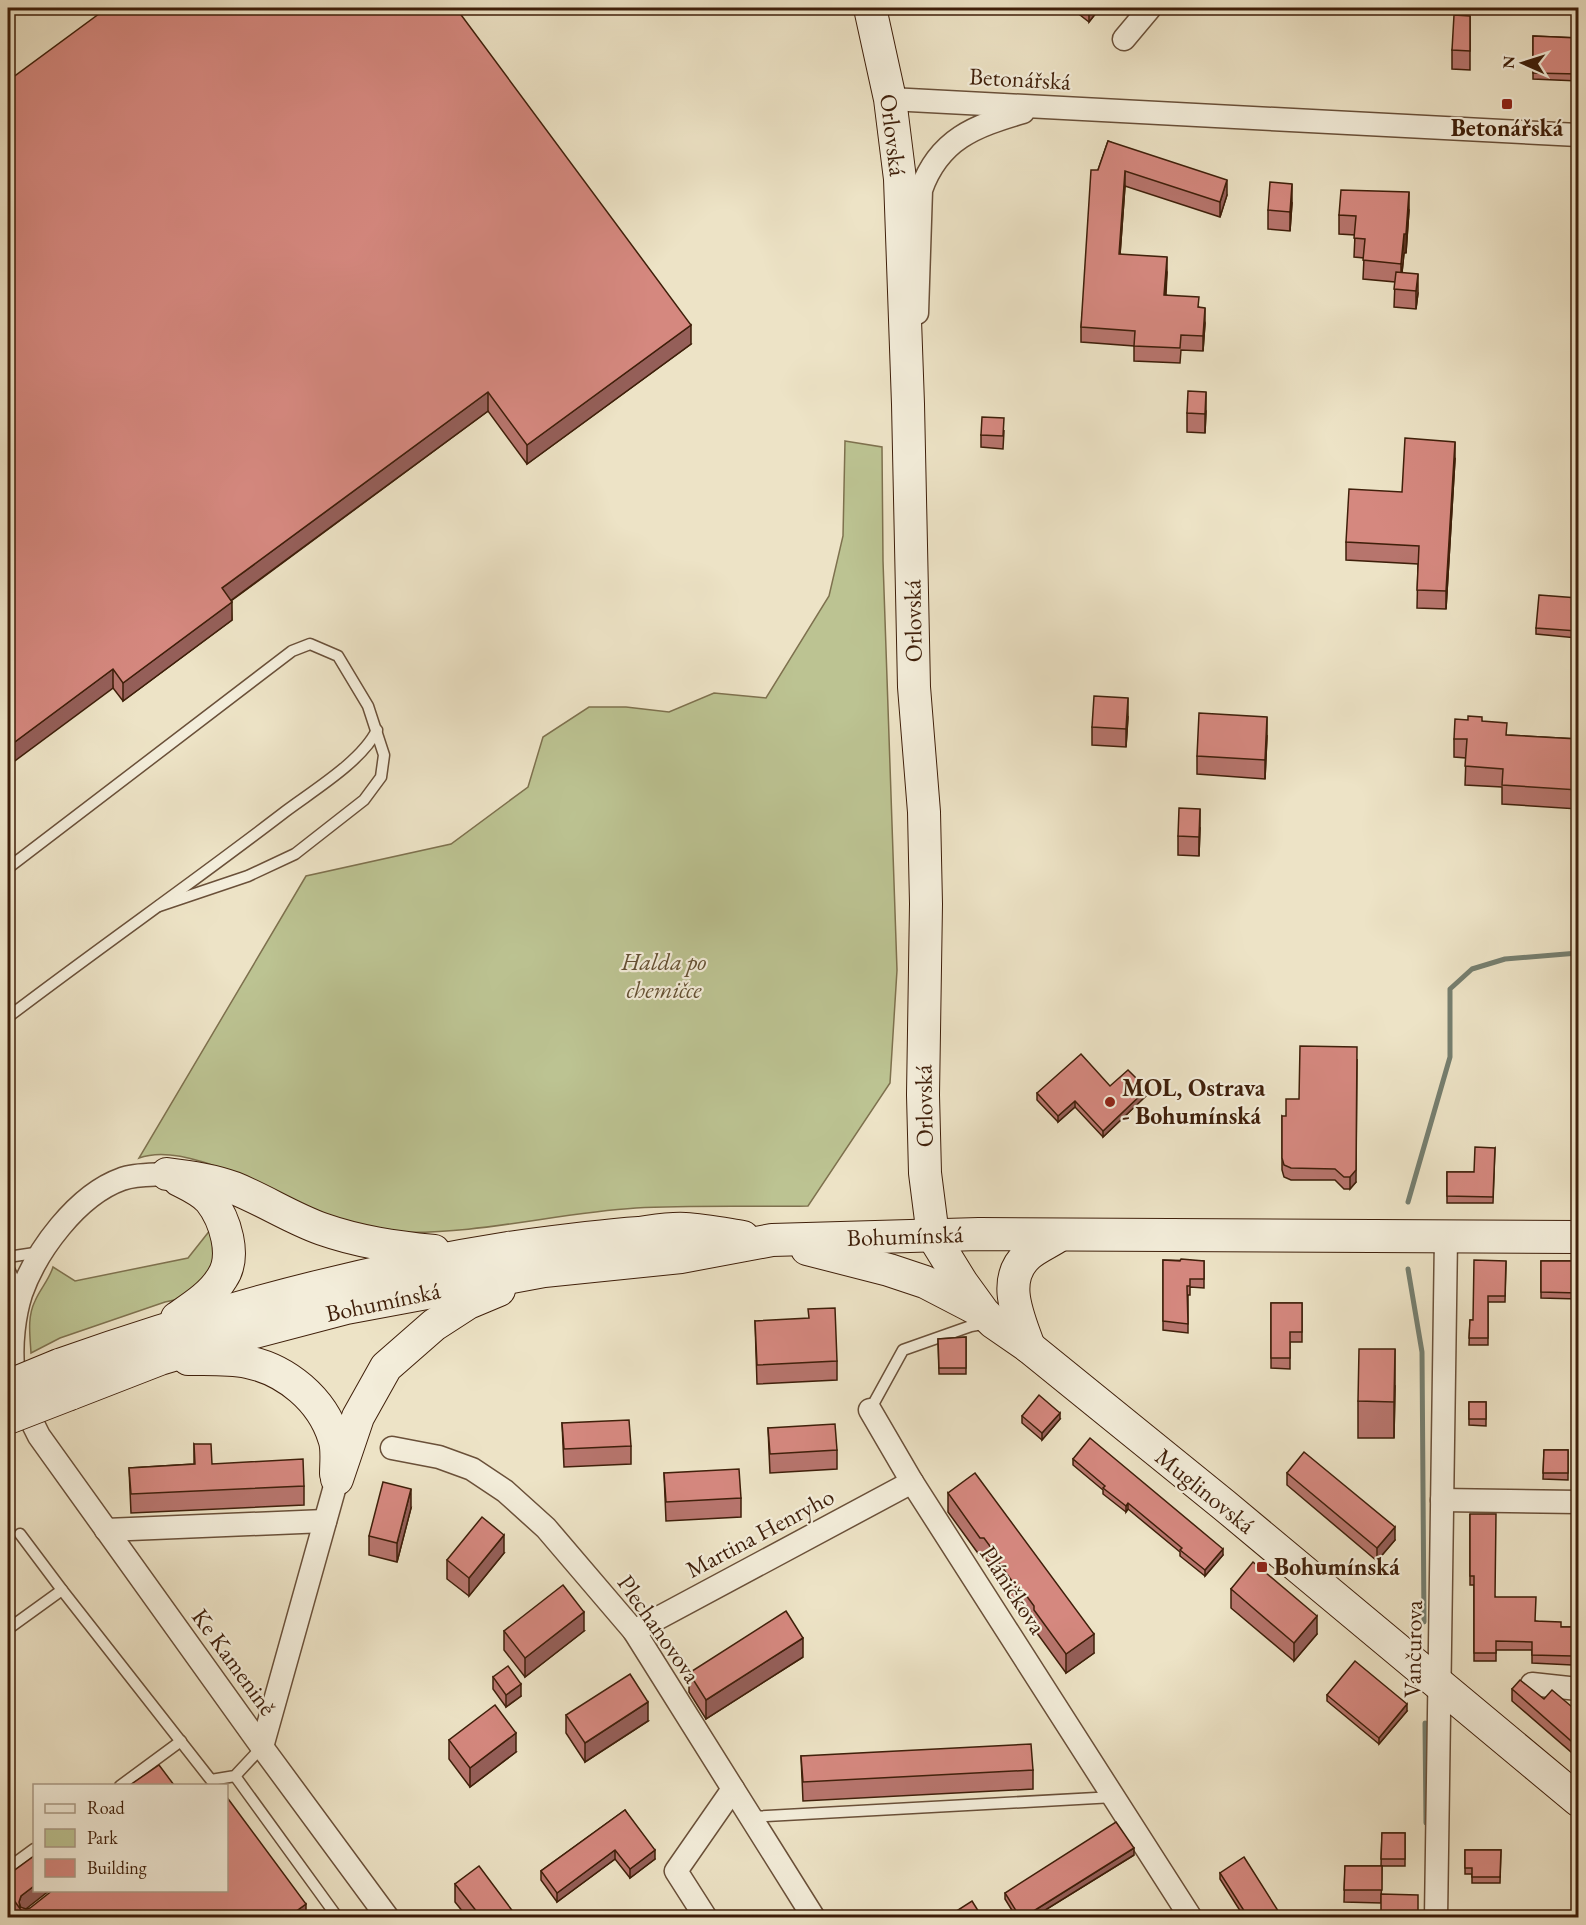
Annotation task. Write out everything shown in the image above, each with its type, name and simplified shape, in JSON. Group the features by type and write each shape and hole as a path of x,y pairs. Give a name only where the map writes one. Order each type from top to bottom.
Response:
{"main road":[{"name":"Orlovská","path":"870,8 890,99 900,179 914,687 924,812 925,1173 933,1236"},
{"path":"167,1174 206,1179 236,1189 285,1215 363,1242 471,1254"},
{"path":"134,1338 177,1318 196,1304 213,1290 223,1277 227,1266 228,1247 224,1225 209,1199 191,1185 167,1174"},
{"name":"Bohumínská","path":"8,1418 65,1379 134,1338 285,1294 394,1269 471,1254 610,1235 683,1229 771,1240 979,1234 1578,1237"},
{"path":"1029,1347 1014,1303 1016,1272 1027,1256 1060,1235"},
{"name":"Muglinovská","path":"933,1236 988,1317 1029,1347 1224,1505 1578,1800"},
{"name":"Bohumínská","path":"8,1386 65,1379 160,1359 346,1308 544,1271 681,1257 771,1240"},
{"path":"771,1240 925,1282 988,1317"},
{"path":"337,1479 358,1418 386,1367 434,1325 468,1304 544,1271"},
{"path":"160,1359 247,1362 278,1372 305,1391 322,1413 335,1439 337,1479"}],"street":[{"path":"1124,39 1150,8"},
{"name":"Betonářská","path":"890,99 1578,135"},
{"path":"906,361 918,310 921,190 925,178 932,165 948,146 971,129 1040,107"},
{"name":"Ke Kamenině","path":"167,1174 122,1179 88,1198 66,1220 41,1252 21,1295 14,1335 13,1369 26,1411 39,1436 262,1747 388,1917"},
{"name":"Vančurova","path":"1436,1917 1446,1237"},
{"name":"Pláničkova","path":"870,1410 912,1482 1191,1917"},
{"name":"Plechanovova","path":"392,1448 439,1457 472,1469 505,1491 546,1528 634,1631 814,1917"},
{"path":"262,1747 337,1479"},
{"name":"Martina Henryho","path":"634,1631 912,1482"},
{"path":"1442,1500 1578,1502"},
{"path":"106,1530 325,1521"},
{"path":"1532,1684 1578,1689"},
{"path":"706,1917 676,1871 733,1789"}],"lane":[{"path":"8,868 292,651 310,644 338,656 368,706 377,730 384,755 381,777 364,800 296,854 248,876 159,906"},
{"path":"8,1017 354,760 372,741 377,730"},
{"path":"8,1257 41,1252"},
{"path":"8,1267 21,1295"},
{"path":"870,1410 903,1350 971,1326 988,1317"},
{"path":"20,1534 181,1741 208,1783 235,1776 262,1747"},
{"path":"8,1629 62,1590"},
{"path":"121,1784 181,1741"},
{"path":"235,1776 338,1917"},
{"path":"750,1817 1114,1797"},
{"path":"8,1868 33,1849"}],"green space":[{"name":"Halda po chemičce","path":"845,441 882,447 883,561 897,970 890,1083 808,1206 636,1208 487,1227 397,1232 372,1228 333,1217 217,1167 188,1158 162,1154 139,1158 306,876 451,844 528,787 543,737 589,707 626,707 669,712 714,693 766,698 829,596 843,536"},
{"path":"211,1229 215,1247 214,1262 205,1278 179,1299 60,1338 31,1353 32,1307 53,1267 75,1281 188,1258"}],"building":[{"path":"107,8 456,8 691,325 527,445 488,392 222,588 232,602 123,683 113,669 8,747 8,81"},
{"path":"1079,8 1095,8 1089,15"},
{"path":"1454,15 1470,16 1470,51 1452,50"},
{"path":"1533,36 1578,38 1578,74 1533,73"},
{"path":"1108,141 1227,180 1220,202 1125,171 1119,254 1167,257 1164,295 1199,297 1198,307 1205,308 1203,336 1181,335 1180,348 1134,346 1135,331 1081,327 1091,170 1098,170"},
{"path":"1270,182 1292,184 1290,212 1268,210"},
{"path":"1341,190 1409,192 1401,264 1363,260 1365,239 1354,238 1356,216 1339,215"},
{"path":"1396,272 1418,274 1416,291 1394,289"},
{"path":"1188,391 1206,392 1205,414 1187,413"},
{"path":"982,417 1004,418 1003,436 981,435"},
{"path":"1405,438 1455,442 1446,591 1417,590 1419,546 1346,542 1349,489 1402,492"},
{"path":"1539,595 1578,598 1577,631 1536,628"},
{"path":"1094,696 1128,698 1126,729 1092,727"},
{"path":"1199,713 1267,717 1265,760 1197,756"},
{"path":"1468,716 1482,717 1482,721 1507,723 1506,735 1578,739 1578,790 1502,785 1503,769 1465,766 1467,739 1454,739 1455,719 1468,720"},
{"path":"1179,808 1200,809 1199,837 1178,836"},
{"path":"1300,1046 1357,1047 1356,1170 1350,1177 1344,1177 1335,1169 1291,1168 1284,1165 1282,1116 1286,1116 1286,1099 1299,1099"},
{"path":"1081,1054 1110,1086 1128,1070 1147,1089 1103,1131 1075,1101 1058,1116 1037,1093"},
{"path":"1475,1147 1495,1148 1493,1197 1447,1196 1447,1172 1474,1172"},
{"path":"1181,1259 1204,1261 1204,1279 1190,1279 1190,1286 1187,1286 1188,1324 1163,1321 1163,1260 1180,1261"},
{"path":"1474,1260 1506,1261 1505,1296 1488,1296 1488,1338 1469,1338 1470,1320 1473,1320"},
{"path":"1541,1261 1578,1261 1578,1293 1541,1292"},
{"path":"1271,1303 1302,1303 1302,1332 1290,1332 1290,1358 1271,1358"},
{"path":"835,1308 837,1361 757,1365 755,1321 809,1318 808,1309"},
{"path":"966,1337 966,1368 939,1368 938,1339"},
{"path":"1359,1349 1395,1349 1394,1402 1358,1401"},
{"path":"1039,1395 1060,1413 1042,1433 1022,1416"},
{"path":"1469,1402 1486,1402 1486,1419 1469,1419"},
{"path":"629,1420 631,1446 564,1449 562,1423"},
{"path":"835,1424 837,1450 770,1454 768,1428"},
{"path":"1090,1438 1223,1549 1205,1570 1128,1503 1126,1506 1103,1488 1105,1486 1073,1459"},
{"path":"194,1444 211,1444 212,1464 303,1459 304,1486 131,1494 129,1468 195,1464"},
{"path":"1544,1450 1568,1450 1568,1473 1543,1473"},
{"path":"1304,1452 1395,1527 1377,1548 1287,1473"},
{"path":"739,1469 741,1498 666,1502 664,1473"},
{"path":"975,1473 1094,1634 1066,1654 1034,1610 1034,1606 1023,1591 1019,1591 995,1557 995,1553 984,1538 980,1538 948,1493"},
{"path":"383,1482 411,1489 397,1543 369,1536"},
{"path":"1470,1514 1496,1514 1495,1597 1536,1597 1535,1621 1561,1622 1561,1627 1572,1627 1572,1656 1532,1655 1532,1642 1496,1641 1496,1653 1474,1653 1474,1576 1470,1576"},
{"path":"482,1517 504,1535 469,1578 447,1560"},
{"path":"1253,1562 1317,1616 1294,1643 1231,1589"},
{"path":"563,1585 584,1612 525,1658 504,1631"},
{"path":"786,1611 803,1638 706,1700 689,1673"},
{"path":"1355,1661 1407,1704 1379,1738 1327,1695"},
{"path":"508,1666 521,1684 506,1695 493,1677"},
{"path":"630,1674 648,1702 585,1743 566,1715"},
{"path":"1520,1680 1544,1699 1552,1690 1578,1712 1578,1747 1512,1689"},
{"path":"495,1705 516,1733 470,1768 449,1740"},
{"path":"1031,1744 1033,1770 803,1782 801,1756"},
{"path":"159,1765 173,1784 131,1784"},
{"path":"228,1799 306,1904 288,1917 26,1917 8,1892 8,1875 33,1857 33,1887 21,1896 19,1902 20,1907 30,1908 50,1892 228,1892"},
{"path":"625,1810 655,1850 630,1869 615,1850 557,1893 541,1871"},
{"path":"1116,1822 1134,1848 1024,1917 1020,1917 1005,1893"},
{"path":"1382,1833 1405,1833 1405,1859 1381,1859"},
{"path":"1465,1850 1501,1850 1500,1877 1472,1877 1472,1868 1465,1868"},
{"path":"1244,1857 1282,1917 1248,1917 1220,1873"},
{"path":"479,1866 517,1917 481,1917 455,1884"},
{"path":"1345,1866 1382,1866 1382,1890 1344,1890"},
{"path":"1381,1894 1418,1895 1418,1917 1381,1917"},
{"path":"972,1901 982,1917 947,1917"}],"waterway":[{"path":"1408,1202 1450,1057 1450,989 1472,969 1505,959 1578,953"},
{"path":"1408,1269 1422,1352 1424,1622"},
{"path":"1425,1723 1426,1823"}],"place":[{"name":"Betonářská","path":"1507,104"},
{"name":"MOL, Ostrava - Bohumínská","path":"1110,1102"},
{"name":"Bohumínská","path":"1262,1567"}]}
